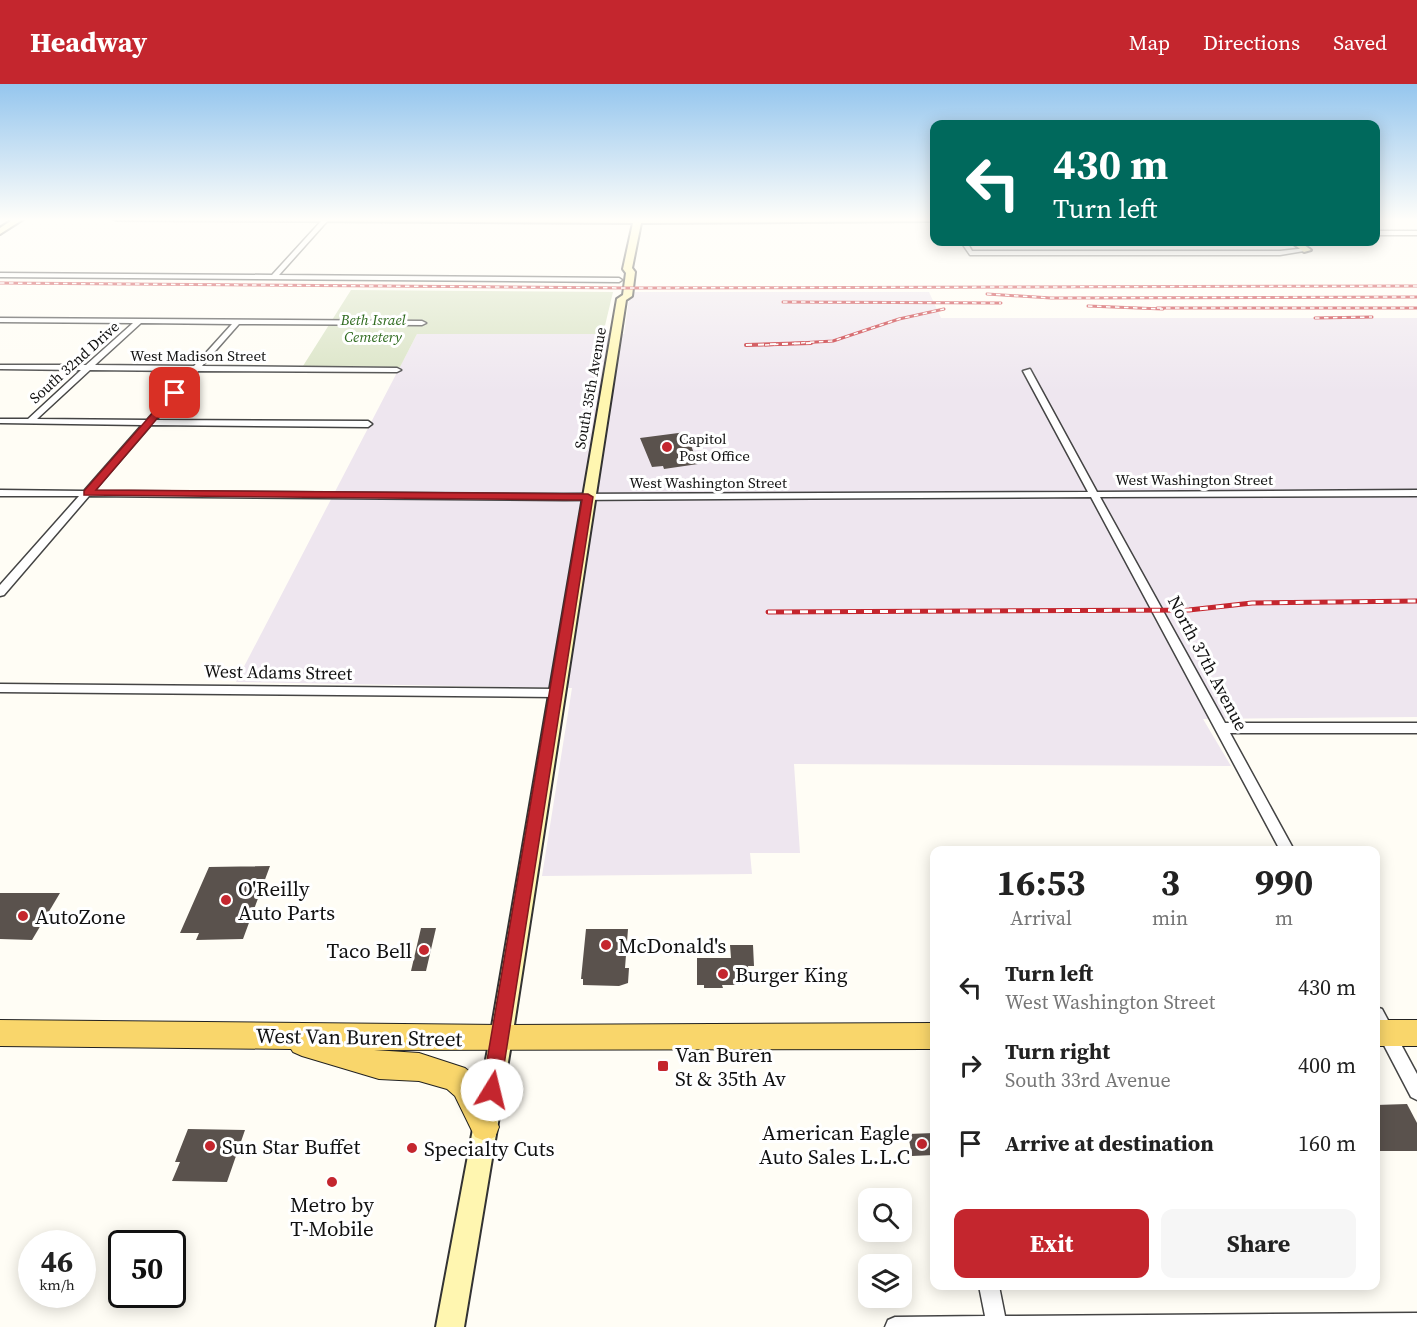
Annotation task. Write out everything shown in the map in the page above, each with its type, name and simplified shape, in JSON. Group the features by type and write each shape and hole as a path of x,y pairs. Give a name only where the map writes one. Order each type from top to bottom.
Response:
{"main road":[{"path":"620,276 616,297 621,299"},
{"name":"South 35th Avenue","path":"450,1327 501,1038 621,299 627,296 630,276"},
{"path":"1380,1027 1417,1033"},
{"name":"West Van Buren Street","path":"0,1033 501,1038 930,1036"},
{"path":"279,1036 379,1065 419,1067 455,1078 465,1086 485,1127"}],"street":[{"path":"92,276 619,280"},
{"path":"0,320 422,323"},
{"name":"South 32nd Drive","path":"29,422 138,322"},
{"path":"0,592 6,579 87,493 236,322"},
{"name":"West Madison Street","path":"0,367 397,370"},
{"name":"North 37th Avenue","path":"1027,371 1285,846"},
{"path":"0,421 368,424"},
{"name":"West Washington Street","path":"0,493 588,497 1417,493"},
{"name":"West Adams Street","path":"0,687 556,693"},
{"path":"1221,728 1417,728"},
{"path":"1380,1029 1417,1091"},
{"path":"990,1290 997,1327"},
{"path":"895,1327 1417,1323"}],"shaded area":[{"path":"630,292 929,292 941,318 1417,318 1417,717 1203,719 1231,766 794,764 800,853 750,853 752,874 542,876 572,688 236,682 417,334 624,334"}],"green space":[{"name":"Beth Israel Cemetery","path":"351,290 613,292 603,334 417,334 400,367 303,366"}],"building":[{"name":"Capitol Post Office","path":"686,432 698,464 664,469 663,466 652,467 640,438"},
{"name":"O'Reilly Auto Parts","path":"270,866 243,939 196,940 199,933 180,933 209,867"},
{"name":"AutoZone","path":"0,893 60,893 32,940 0,939"},
{"name":"Taco Bell","path":"421,928 436,928 426,971 411,971"},
{"name":"McDonald's","path":"586,929 628,929 625,968 629,968 628,983 619,986 583,985 583,979 581,979"},
{"name":"Burger King","path":"730,945 753,945 754,966 748,966 749,982 743,982 743,985 722,985 723,988 704,988 704,985 697,985 697,958 731,958"},
{"path":"1407,1104 1417,1123 1417,1151 1380,1151 1380,1105"},
{"name":"Sun Star Buffet","path":"188,1129 245,1130 227,1182 172,1181 180,1162 175,1162"},
{"name":"American Eagle Auto Sales L.L.C","path":"930,1133 930,1155 912,1156 908,1134"}],"railway":[{"path":"0,283 628,288 1417,286"},
{"path":"987,294 1051,298 1417,297"},
{"path":"783,302 1001,303"},
{"path":"1088,306 1163,309"},
{"path":"1157,308 1417,308"},
{"path":"786,344 833,341 899,319 944,309"},
{"path":"1315,318 1372,317"},
{"path":"786,344 811,343"},
{"path":"746,345 786,344"},
{"path":"765,345 786,344"},
{"path":"768,612 1189,610 1252,603 1417,601"}],"place":[{"name":"Capitol Post Office","path":"667,447"},
{"name":"O'Reilly Auto Parts","path":"226,900"},
{"name":"AutoZone","path":"23,916"},
{"name":"McDonald's","path":"606,945"},
{"name":"Taco Bell","path":"424,950"},
{"name":"Burger King","path":"723,974"},
{"name":"Van Buren St & 35th Av","path":"663,1066"},
{"name":"American Eagle Auto Sales L.L.C","path":"922,1144"},
{"name":"Sun Star Buffet","path":"210,1146"},
{"name":"Specialty Cuts","path":"412,1148"},
{"name":"Metro by T-Mobile","path":"332,1182"}],"route":[{"path":"175,393 87,493 588,497 492,1090"}]}
